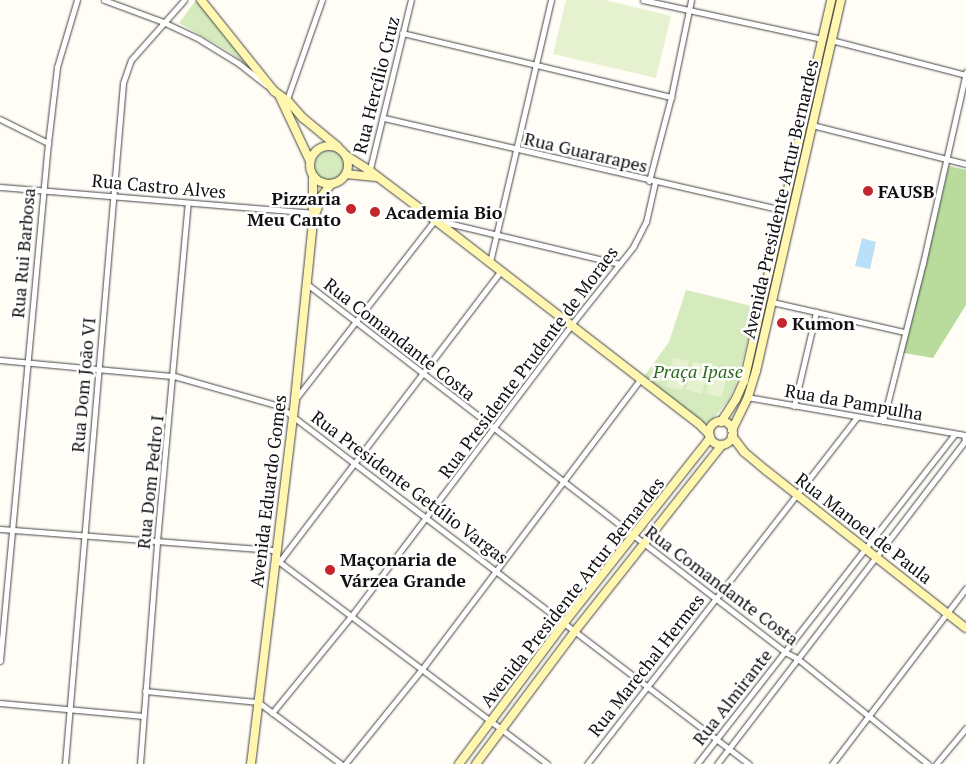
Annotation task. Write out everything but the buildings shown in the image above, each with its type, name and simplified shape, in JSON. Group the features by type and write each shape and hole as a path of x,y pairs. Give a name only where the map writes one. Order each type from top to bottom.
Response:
{"main road":[{"path":"201,0 285,104 347,156 435,220 641,378 698,423 715,443 724,444 732,433 728,424 698,423"},
{"name":"Avenida Presidente Artur Bernardes","path":"717,423 736,399 744,381 831,0"},
{"name":"Avenida Presidente Artur Bernardes","path":"732,433 748,397 772,302 840,0"},
{"path":"285,104 310,161 313,176 321,182 331,184 337,182 346,174 349,162 347,156"},
{"path":"310,161 315,152 323,146 338,148"},
{"path":"346,174 371,174"},
{"name":"Avenida Eduardo Gomes","path":"251,764 295,399 314,216 313,176"},
{"path":"314,216 322,196 331,184"},
{"path":"709,436 717,423"},
{"name":"Rua Manoel de Paula","path":"732,433 744,452"},
{"name":"Avenida Presidente Artur Bernardes","path":"459,764 564,623 709,436"},
{"name":"Avenida Presidente Artur Bernardes","path":"476,764 575,631 724,444"},
{"name":"Rua Manoel de Paula","path":"724,444 744,452 864,550 877,558 966,628"}],"street":[{"name":"Rua Rui Barbosa","path":"0,661 42,190 57,67 77,0"},
{"path":"104,0 163,22 199,39 238,63 277,94"},
{"name":"Rua Dom João VI","path":"65,764 122,83 131,60 184,0"},
{"path":"285,104 322,0"},
{"name":"Rua Hercílio Cruz","path":"371,174 411,0"},
{"path":"490,262 551,0"},
{"path":"643,0 822,39"},
{"path":"648,181 671,97 691,0"},
{"path":"402,33 671,97"},
{"path":"830,40 966,74 883,422"},
{"name":"Rua Guararapes","path":"384,118 648,181 784,210"},
{"path":"0,119 48,143"},
{"path":"812,125 966,164"},
{"name":"Rua Presidente Prudente de Moraes","path":"272,713 352,615 571,325 620,264 643,232 655,182"},
{"name":"Rua Castro Alves","path":"0,187 314,216"},
{"name":"Rua Dom Pedro I","path":"140,764 157,541 174,376 188,203"},
{"path":"295,399 435,220 620,264"},
{"path":"277,557 355,462 501,271"},
{"name":"Rua Comandante Costa","path":"307,284 785,652 798,659 928,764"},
{"path":"772,302 904,332"},
{"path":"794,406 816,312"},
{"name":"Rua Presidente Getúlio Vargas","path":"0,360 174,376 279,406 292,414 749,764"},
{"path":"345,764 422,669 641,378"},
{"name":"Rua da Pampulha","path":"748,397 955,434"},
{"name":"Rua Marechal Hermes","path":"587,764 646,685 857,417"},
{"path":"716,764 877,558 965,441 964,436 955,434"},
{"name":"Rua Almirante","path":"697,764 955,434"},
{"path":"0,529 157,541 277,557 547,764"},
{"path":"832,764 966,588"},
{"path":"145,691 258,702 341,764"},
{"path":"0,703 143,716"},
{"path":"936,764 966,728"}],"green space":[{"path":"196,0 249,67 228,51 179,23"},
{"path":"566,0 605,0 671,16 656,78 553,54"},
{"path":"331,150 337,151 342,155 346,160 346,172 342,177 337,181 331,182 325,181 320,177 316,172 315,166 316,160 320,155 325,151"},
{"path":"949,166 966,170 966,305 933,358 904,353"},
{"name":"Praça Ipase","path":"686,290 756,307 737,382 729,400 709,423 702,425 643,378 669,342"},
{"path":"673,358 689,361 683,390 667,387"},
{"path":"693,362 709,365 702,394 686,390"},
{"path":"712,365 728,369 722,397 706,394"}],"water":[{"path":"862,238 876,242 870,269 855,266"}],"place":[{"name":"FAUSB","path":"868,191"},
{"name":"Pizzaria Meu Canto","path":"351,209"},
{"name":"Academia Bio","path":"375,212"},
{"name":"Kumon","path":"782,323"},
{"name":"Maçonaria de Várzea Grande","path":"330,570"}]}
